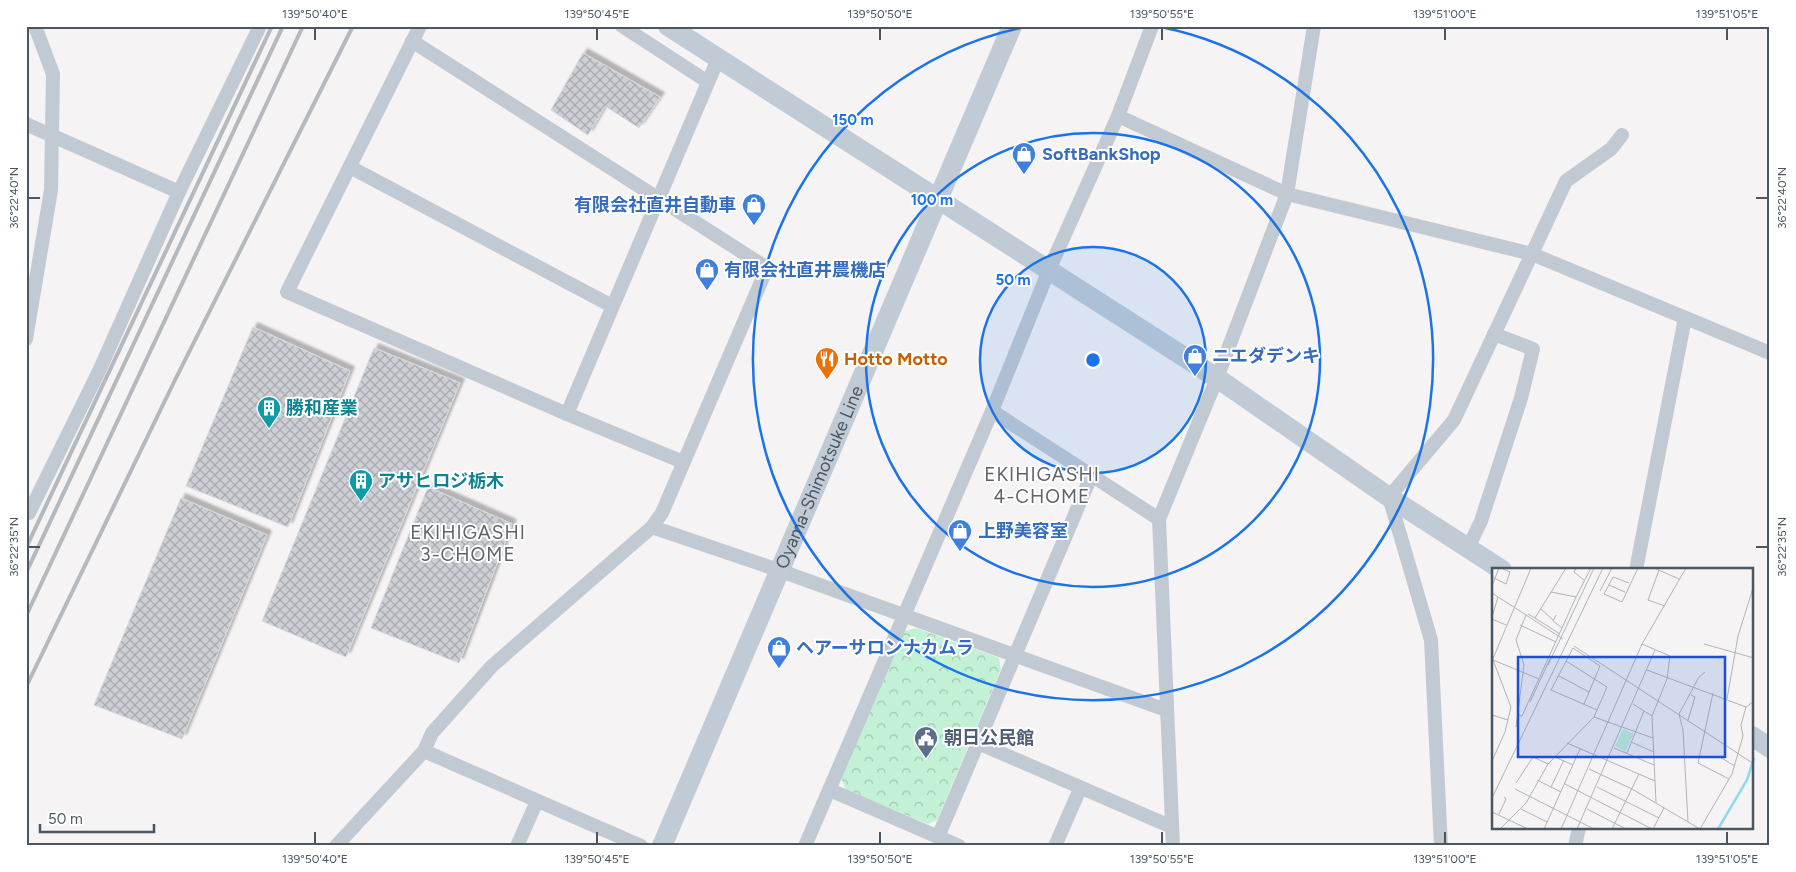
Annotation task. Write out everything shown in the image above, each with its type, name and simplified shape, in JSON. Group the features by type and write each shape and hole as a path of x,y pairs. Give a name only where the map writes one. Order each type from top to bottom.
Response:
{"street":[{"path":"26,339 51,190 52,74 35,26"},
{"path":"26,513 28,513 99,371 179,192 260,26"},
{"path":"420,26 287,292 567,414 683,462"},
{"path":"622,26 708,82"},
{"path":"668,26 1217,378 1389,497 1499,568"},
{"name":"Oyama-Shimotsuke Line","path":"662,846 1012,26"},
{"path":"805,846 992,411 1049,270 1118,116 1152,26"},
{"path":"1173,846 1159,519 1217,378 1287,194 1314,26"},
{"path":"336,846 424,750 432,733 492,666 652,528 662,513 766,268 412,41"},
{"path":"567,414 718,59"},
{"path":"1118,116 1287,194 1532,254 1770,353"},
{"path":"26,124 179,192"},
{"path":"1389,497 1454,420 1566,181 1611,149 1622,135"},
{"path":"350,167 612,306"},
{"path":"1636,568 1685,318"},
{"path":"1468,548 1481,521 1521,398 1533,349 1494,334"},
{"path":"992,411 1159,519"},
{"path":"938,836 1092,474"},
{"path":"1389,497 1431,640 1441,846"},
{"path":"652,528 781,571 1166,710"},
{"path":"1754,737 1770,748"},
{"path":"978,743 1172,828"},
{"path":"424,750 641,846"},
{"path":"1055,846 1080,789"},
{"path":"830,790 959,846"},
{"path":"517,846 537,801"},
{"path":"1575,846 1579,830"}],"green space":[{"path":"916,628 999,658 1001,669 937,820 928,824 846,790 841,778 905,631"}],"building":[{"path":"583,53 660,97 639,128 605,106 588,135 551,110"},
{"name":"勝和産業","path":"253,327 350,371 288,527 186,486"},
{"name":"アサヒロジ栃木","path":"374,348 460,383 346,657 262,621"},
{"path":"428,487 512,524 459,663 371,628"},
{"path":"181,498 267,535 182,739 94,705"}],"railway":[{"path":"26,548 272,26"},
{"path":"26,573 283,26"},
{"path":"26,616 303,26"},
{"path":"26,687 175,380 353,26"}],"place":[{"name":"SoftBankShop","path":"1024,175"},
{"name":"有限会社直井自動車","path":"754,226"},
{"name":"有限会社直井農機店","path":"707,291"},
{"name":"ニエダデンキ","path":"1195,377"},
{"name":"Hotto Motto","path":"827,380"},
{"name":"勝和産業","path":"269,429"},
{"name":"アサヒロジ栃木","path":"361,502"},
{"name":"上野美容室","path":"960,552"},
{"name":"ヘアーサロンナカムラ","path":"779,669"},
{"name":"朝日公民館","path":"926,759"}],"district":[{"name":"EKIHIGASHI 4-CHOME","path":"1042,485"},
{"name":"EKIHIGASHI 3-CHOME","path":"468,543"}]}
